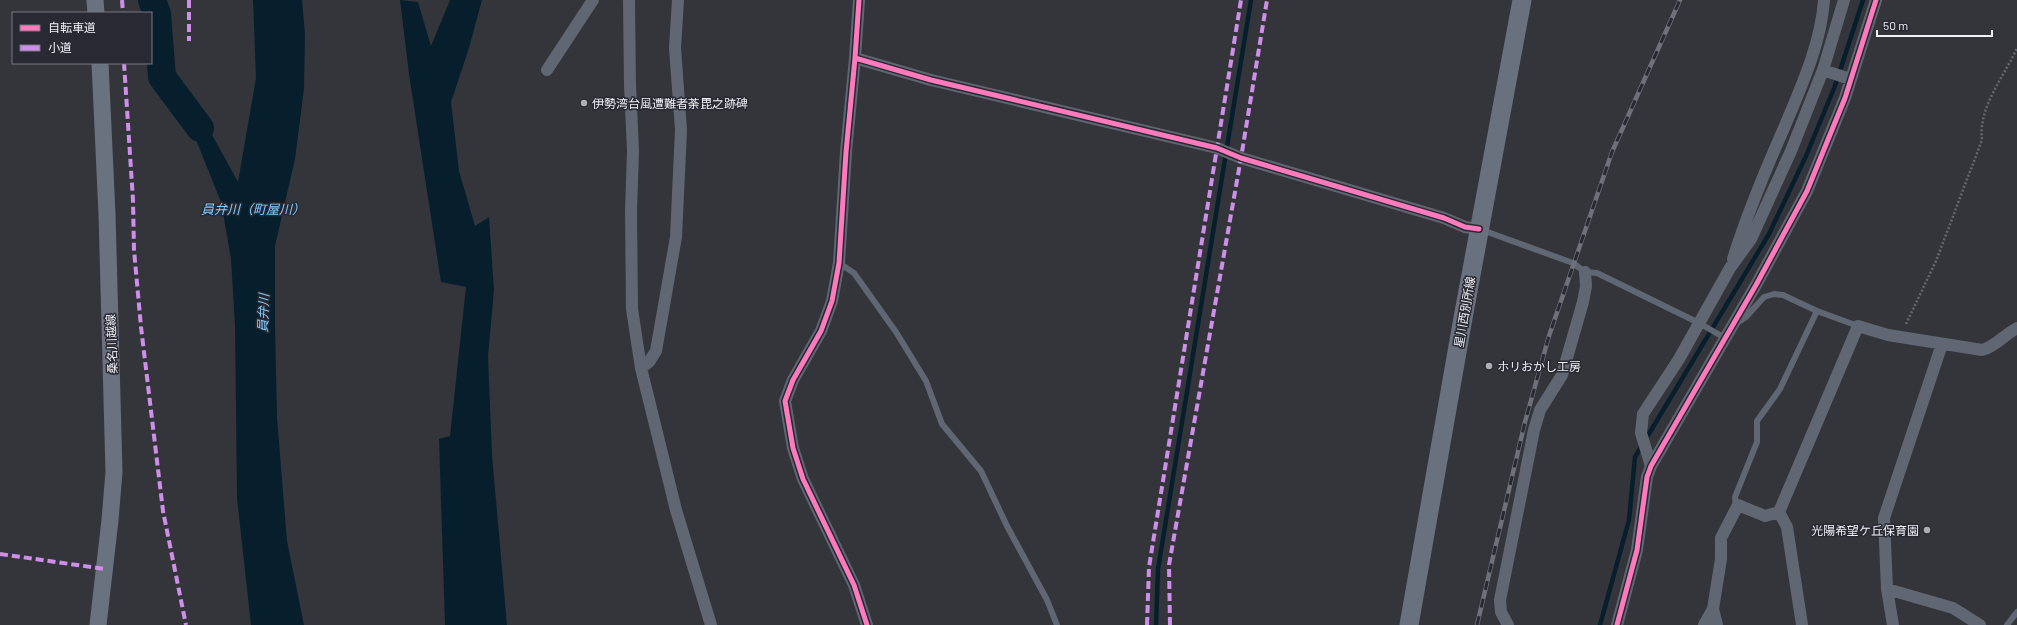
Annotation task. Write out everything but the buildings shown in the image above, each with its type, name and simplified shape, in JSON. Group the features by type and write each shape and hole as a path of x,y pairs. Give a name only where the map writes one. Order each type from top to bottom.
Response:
{"main road":[{"path":"95,0 96,12"},
{"name":"星川西別所線","path":"1409,625 1479,229 1522,0"},
{"name":"桑名川越線","path":"98,625 114,472 107,214 100,64"}],"street":[{"path":"547,70 593,0"},
{"path":"629,0 630,85 633,151 631,212 632,309 641,368 676,510 711,625"},
{"path":"641,368 650,362 656,351 676,237 681,130 675,48 678,0"},
{"path":"859,0 846,152 839,263 832,301 821,331 793,380 786,401 793,448 803,478 854,585 866,625"},
{"path":"1649,461 1641,433 1643,414 1703,325 1730,268 1746,217 1805,79 1822,17 1824,0"},
{"path":"1730,268 1751,239 1791,151 1825,70 1844,0"},
{"path":"1617,625 1637,550 1649,461 1723,333 1756,285 1807,191 1830,138 1848,78 1876,0"},
{"path":"855,58 931,80 1220,150 1444,218 1465,227 1479,229"},
{"path":"1825,70 1848,78"},
{"path":"1508,625 1501,612 1500,600 1534,430 1540,410 1562,375 1583,302 1586,286 1585,272"},
{"path":"1779,512 1858,326 1900,337 1982,350 1989,348 2007,333 2017,328"},
{"path":"1893,625 1887,589 1884,518 1942,344"},
{"path":"1716,625 1713,609 1721,559 1721,538 1738,505 1765,516 1779,512"},
{"path":"1779,512 1787,527 1802,625"},
{"path":"1887,589 1953,608 1980,625"},
{"path":"1704,625 1713,609"}],"lane":[{"path":"1479,229 1573,263 1585,272 1597,273 1703,325 1723,333 1746,317 1764,297 1774,294 1783,295 1817,311 1858,326"},
{"path":"839,263 854,273 896,332 926,381 942,424 981,471 1007,526 1047,600 1057,625"},
{"path":"1737,507 1735,497 1757,442 1757,421 1780,389 1817,311"},
{"path":"2007,625 2017,612"}],"path":[{"path":"1900,337 1936,261 1982,140 1980,127 1988,104 2000,78 2010,64 2017,48"}],"water":[{"name":"員弁川（町屋川）","path":"253,0 302,0 305,34 304,89 295,159 275,246 277,417 287,541 304,625 251,625 237,498 235,326 231,259 221,202 194,135 205,122 238,182 256,78"},
{"path":"400,0 418,2 431,46 450,0 482,0 469,48 451,102 459,171 475,226 489,217 494,290 488,356 492,455 507,625 445,625 439,439 450,436 466,287 441,282 409,74"}],"waterway":[{"path":"152,0 157,14 162,77 200,128"},
{"path":"1156,625 1158,569 1251,0"},
{"path":"1600,625 1629,520 1635,457 1769,234 1806,156 1835,86 1863,0"}],"railway":[{"path":"1477,625 1525,422 1549,336 1612,152 1680,0"}],"marked path":[{"path":"122,0 123,12"},
{"path":"189,0 189,41"},
{"path":"1147,625 1149,567 1241,0"},
{"path":"1170,625 1169,565 1241,158 1267,0"},
{"path":"124,64 133,200 134,250 141,327 163,511 186,625"},
{"path":"0,554 105,569"}],"cycle path":[{"path":"859,0 846,152 839,263 832,301 821,331 793,380 785,401 793,448 803,479 854,585 867,625"},
{"path":"1617,625 1637,550 1647,477 1651,466 1756,285 1807,191 1845,98 1876,0"},
{"path":"855,58 931,80 1217,148 1241,158 1444,218 1465,227 1479,229"}],"place":[{"name":"伊勢湾台風遭難者荼毘之跡碑","path":"584,103"},
{"name":"ホリおかし工房","path":"1489,366"},
{"name":"光陽希望ケ丘保育園","path":"1927,530"}],"water label":[{"name":"員弁川","path":"263,313"}]}
